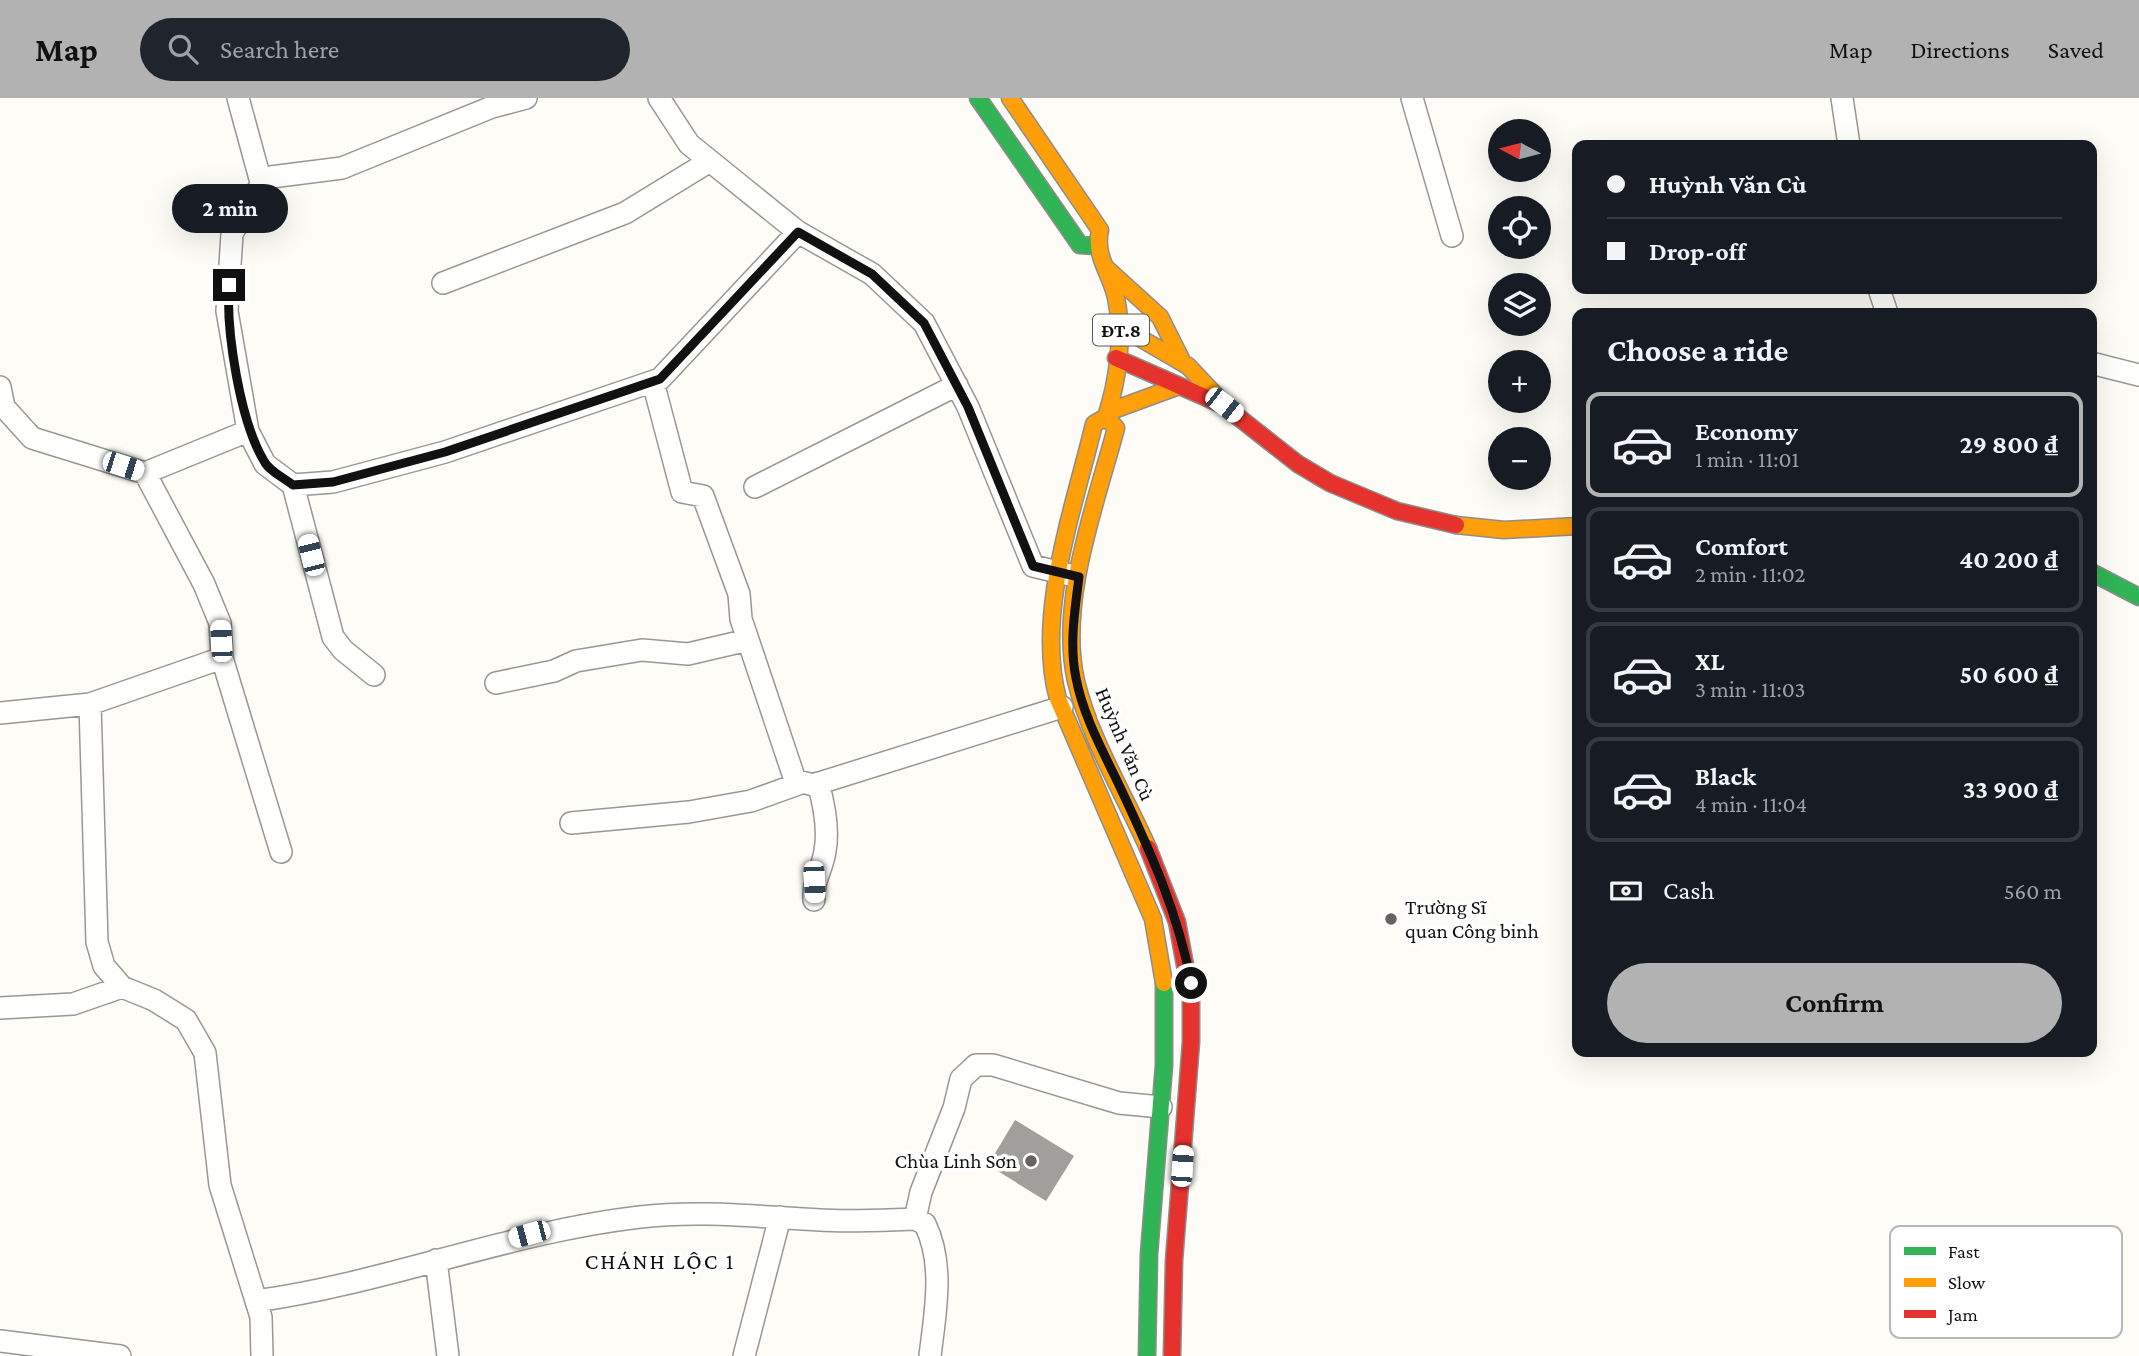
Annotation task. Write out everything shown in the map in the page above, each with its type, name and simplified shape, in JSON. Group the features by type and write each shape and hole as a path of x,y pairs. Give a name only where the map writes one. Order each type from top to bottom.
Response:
{"main road":[{"path":"978,98 1080,245 1095,246"},
{"name":"Huỳnh Văn Cù","path":"1010,98 1100,230 1095,246 1115,294 1121,327 1107,414 1116,428 1079,577 1073,643 1076,682 1100,744 1157,866 1181,932 1191,983 1191,1037 1171,1301 1172,1356"},
{"path":"1103,266 1157,312 1172,333 1181,359"},
{"path":"1121,327 1181,359 1211,386 1224,405"},
{"path":"1116,358 1224,405 1299,464 1382,507 1440,524 1539,532 1572,527"},
{"path":"1147,1356 1150,1233 1161,1107 1166,991 1162,953 1153,919 1062,708 1050,656 1052,604 1058,572 1094,424 1107,414 1179,386"},
{"path":"2097,575 2139,597"}],"street":[{"path":"238,98 262,186"},
{"path":"374,676 343,650 333,637 293,485 265,464 248,431 228,311 232,234 252,195 271,177 342,168 492,107 526,98"},
{"path":"659,98 690,144 710,161 798,232 872,274 924,323 957,385 1033,566 1079,577"},
{"path":"1412,98 1452,236"},
{"path":"1842,98 1848,140"},
{"path":"443,284 625,214 710,161"},
{"path":"293,485 333,482 445,452 660,379 798,232"},
{"path":"2097,364 2139,375"},
{"path":"653,382 682,492 703,496 739,594 741,619 795,780 810,783"},
{"path":"755,487 957,385"},
{"path":"0,387 4,407 32,438 145,474 248,431"},
{"path":"145,474 204,584 220,623 222,659 281,852"},
{"path":"496,683 554,671 576,661 642,650 688,654 748,640"},
{"path":"0,713 90,704 222,659"},
{"path":"90,704 97,942 104,966 122,987 154,1000 186,1020 205,1053 220,1185 261,1317 262,1356"},
{"path":"571,823 690,812 751,801 1062,708"},
{"path":"810,783 826,838 825,851 814,882 814,900"},
{"path":"0,1008 73,1004 122,987"},
{"path":"915,1219 922,1192 954,1108 961,1079 976,1065 993,1066 1119,1103 1161,1107"},
{"path":"256,1301 330,1288 529,1234 641,1217 720,1213 822,1220 915,1219 925,1224 935,1256 937,1293 930,1356"},
{"path":"744,1356 780,1217"},
{"path":"436,1259 448,1356"},
{"path":"0,1341 120,1356"}],"building":[{"name":"Chùa Linh Sơn","path":"1015,1120 1074,1156 1046,1201 988,1165"}],"traffic: fast":[{"path":"978,98 1080,245 1095,246"},
{"path":"2097,575 2139,597"},
{"path":"1147,1356 1149,1254 1164,1065 1164,983"}],"traffic: slow":[{"path":"1010,98 1100,230 1099,249 1114,289 1120,327 1117,373 1106,417"},
{"path":"1106,268 1160,317 1181,359"},
{"path":"1121,327 1188,366 1220,400"},
{"path":"1108,412 1179,386"},
{"path":"1106,417 1094,424 1060,562 1051,632 1052,667 1058,699 1153,919 1164,983"},
{"path":"1106,417 1116,428 1075,586 1072,651 1076,681 1090,724 1148,848"},
{"path":"1456,525 1504,530 1572,526"}],"traffic: jam":[{"path":"1116,358 1223,405 1298,464 1330,483 1397,511 1456,525"},
{"path":"1148,848 1177,922 1191,997 1191,1042 1174,1261 1172,1356"}],"place":[{"name":"Trường Sĩ quan Công binh","path":"1391,919"},
{"name":"Chùa Linh Sơn","path":"1031,1161"}],"district":[{"name":"CHÁNH LỘC 1","path":"660,1261"}],"route":[{"path":"229,285 228,311 248,431 265,464 293,485 333,482 445,452 660,379 798,232 872,274 924,323 968,407 1033,566 1079,577 1073,643 1076,682 1100,744 1157,866 1181,932 1191,983"}]}
